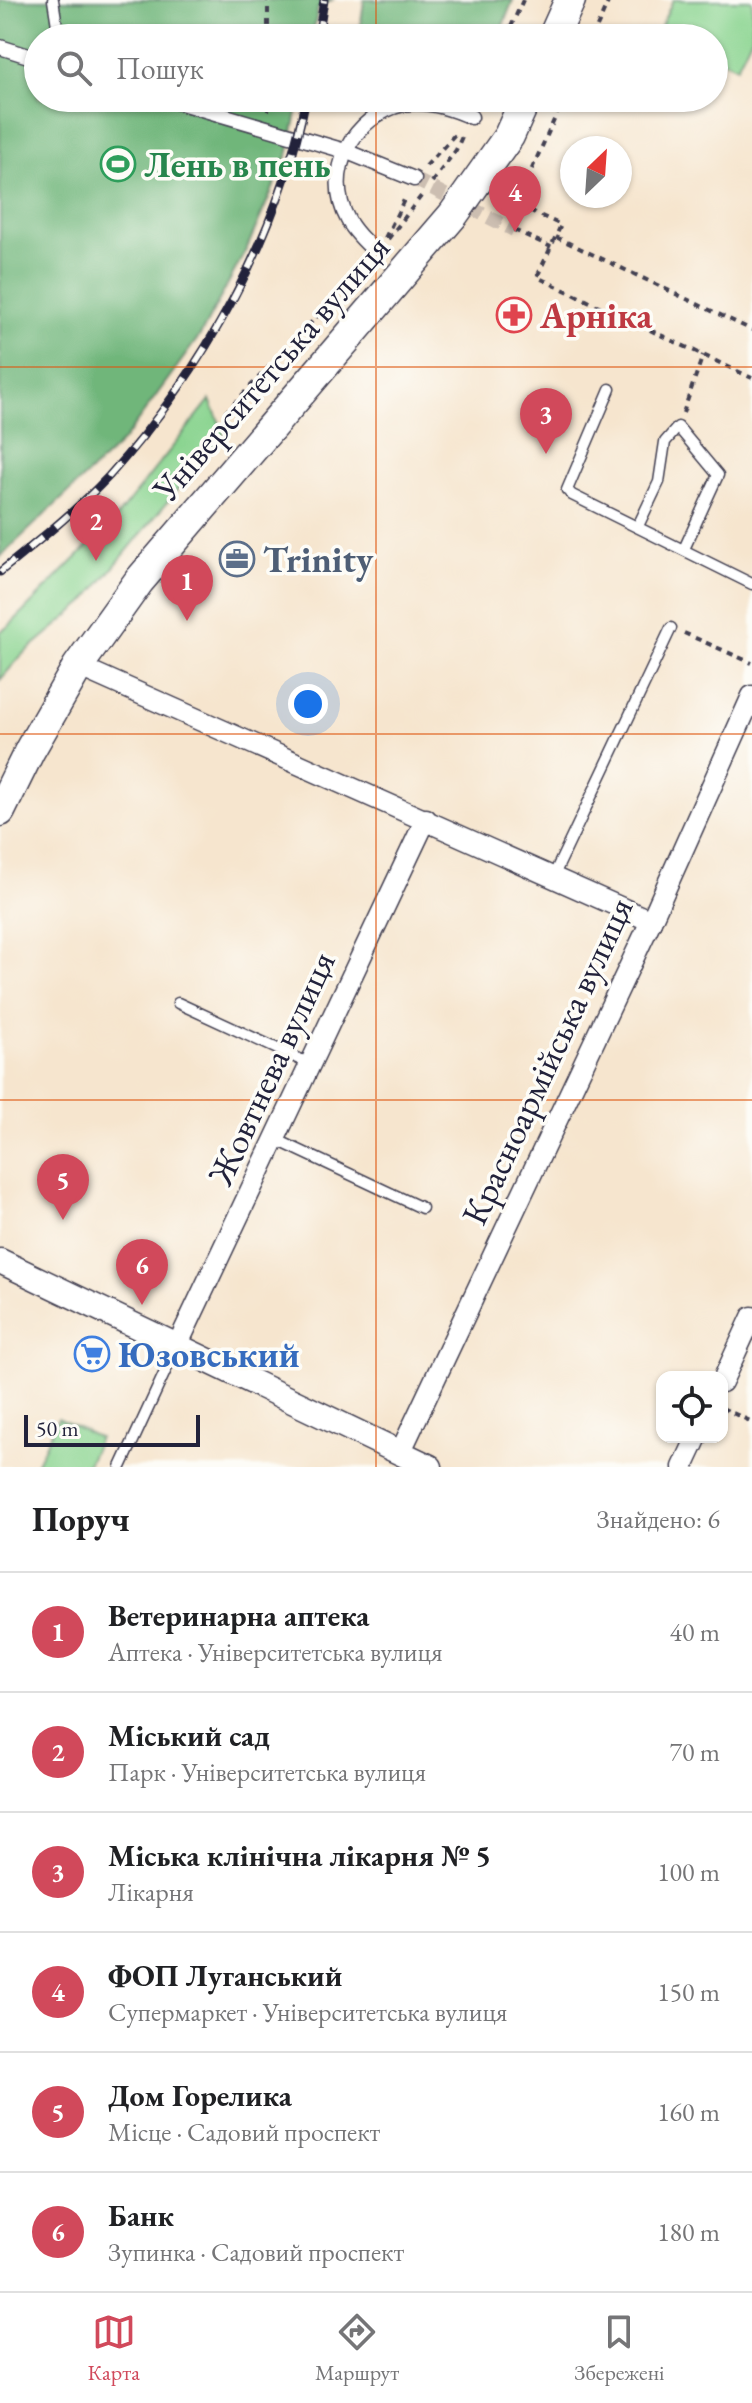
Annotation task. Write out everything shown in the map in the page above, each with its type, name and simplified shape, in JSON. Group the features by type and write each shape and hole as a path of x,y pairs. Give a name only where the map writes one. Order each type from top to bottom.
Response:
{"main road":[{"path":"559,24 570,0"},
{"name":"Університетська вулиця","path":"0,811 30,750 78,666 139,581 453,215 509,136 520,112"}],"street":[{"path":"0,47 24,55"},
{"path":"212,112 345,151 414,179"},
{"path":"377,253 349,221 340,197 339,171 345,151 362,126 382,112"},
{"path":"460,112 471,117"},
{"path":"78,666 651,921"},
{"name":"Красноармійська вулиця","path":"398,1458 651,921 752,696"},
{"name":"Жовтнева вулиця","path":"177,1346 426,819"},
{"path":"0,1261 398,1458 430,1467"},
{"path":"727,1371 752,1317"},
{"path":"683,1467 694,1443"}],"lane":[{"path":"53,0 57,24"},
{"path":"610,389 567,490 752,584"},
{"path":"638,526 659,482 665,442 678,427 718,475 684,549"},
{"path":"553,877 671,628"},
{"path":"178,1003 310,1064"},
{"path":"275,1139 422,1208"},
{"path":"121,1467 177,1346"}],"path":[{"path":"268,0 268,24"},
{"path":"512,24 523,0"},
{"path":"598,24 609,0"},
{"path":"558,112 516,204 561,225 537,277 752,378"},
{"path":"514,230 551,247"},
{"path":"556,237 752,330"},
{"path":"678,427 703,355"},
{"path":"671,628 752,663"},
{"path":"728,1411 752,1422"}],"green space":[{"path":"0,0 332,0 318,8 315,24 24,24 24,112 297,112 289,152 247,248 201,334 123,441 0,557"},
{"path":"364,0 513,0 504,24 361,24"},
{"path":"673,0 752,0 752,36 737,67 728,63 728,24 662,24"},
{"path":"210,400 224,433 85,602 22,655 0,680 0,632 114,520"},
{"path":"58,1418 99,1438 86,1467 35,1467"}],"tunnel":[{"path":"414,179 514,230"}],"railway":[{"path":"320,24 324,0"},
{"path":"0,572 70,514 109,476 144,435 206,347 233,300 277,201 302,112"}],"place":[{"name":"Лень в пень","path":"118,164"},
{"name":"ФОП Луганський","path":"515,232"},
{"name":"Арніка","path":"514,315"},
{"name":"Міська клінічна лікарня № 5","path":"546,454"},
{"name":"Trinity","path":"237,559"},
{"name":"Міський сад","path":"96,561"},
{"name":"Ветеринарна аптека","path":"187,621"},
{"name":"Дом Горелика","path":"63,1220"},
{"name":"Банк","path":"142,1305"},
{"name":"Юзовський","path":"92,1354"}]}
